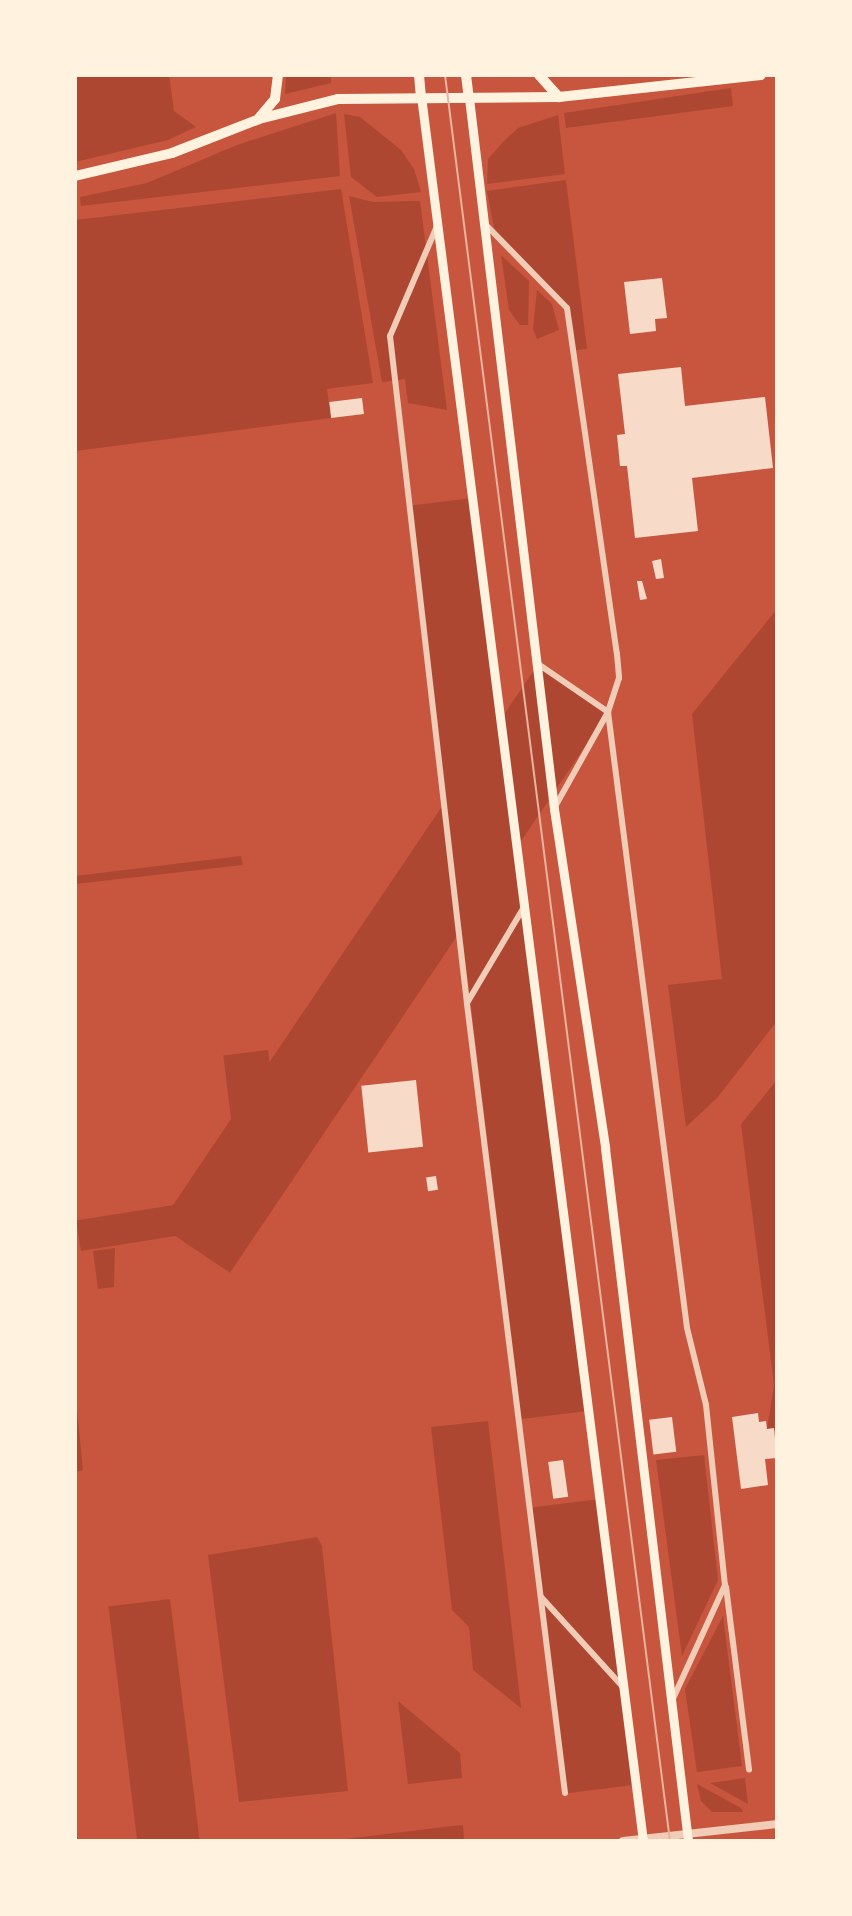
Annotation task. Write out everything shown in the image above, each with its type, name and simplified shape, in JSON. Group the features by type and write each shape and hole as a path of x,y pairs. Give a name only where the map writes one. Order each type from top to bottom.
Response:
{"main road":[{"path":"259,119 275,99 278,75"},
{"path":"419,75 643,1839"},
{"path":"466,75 554,809 605,1148 688,1837"},
{"path":"539,75 559,97"},
{"path":"75,176 172,153 259,119 338,99 421,96 559,97 761,75"}],"street":[{"path":"438,224 390,336 467,1004 565,1793"},
{"path":"485,224 567,308 617,654 619,678 608,712 554,809"},
{"path":"538,664 608,712 687,1328 706,1405 725,1585 749,1770"},
{"path":"467,1004 525,905"},
{"path":"671,1702 725,1585"},
{"path":"541,1596 624,1689"},
{"path":"623,1841 688,1837 777,1824"}],"shaded area":[{"path":"75,75 169,75 174,111 196,127 168,140 75,162"},
{"path":"286,75 331,75 331,83 285,94"},
{"path":"731,88 733,106 566,128 564,113"},
{"path":"336,113 340,176 81,206 80,197 147,183 237,145"},
{"path":"344,114 360,117 401,150 414,169 421,192 377,197 351,177"},
{"path":"558,115 565,174 487,184 488,159 503,142 518,128"},
{"path":"566,180 587,349 576,350 567,308 494,228 487,191"},
{"path":"341,189 373,383 327,389 331,418 75,451 75,220"},
{"path":"349,196 373,202 420,201 447,410 408,403 405,379 382,382"},
{"path":"501,255 529,281 528,325 520,325 509,310"},
{"path":"537,290 552,304 559,330 537,339 533,329"},
{"path":"473,498 585,1411 522,1419 409,506"},
{"path":"777,609 777,1021 717,1098 686,1127 668,985 722,979 692,714"},
{"path":"538,664 608,712 230,1273 159,1225"},
{"path":"241,856 243,865 75,884 75,876"},
{"path":"268,1050 280,1146 235,1152 223,1055"},
{"path":"777,1080 777,1446 774,1428 767,1429 774,1385 741,1124"},
{"path":"243,1194 248,1225 81,1251 76,1220"},
{"path":"115,1248 114,1287 98,1289 93,1251"},
{"path":"75,1391 83,1470 75,1472"},
{"path":"488,1421 521,1708 473,1670 469,1627 452,1610 431,1427"},
{"path":"704,1455 718,1580 682,1656 656,1460"},
{"path":"600,1499 635,1785 565,1794 530,1508"},
{"path":"317,1537 322,1546 348,1791 239,1802 208,1555"},
{"path":"170,1599 200,1841 137,1841 108,1607"},
{"path":"723,1616 742,1766 697,1772 685,1689"},
{"path":"398,1701 460,1753 462,1778 408,1784"},
{"path":"745,1778 748,1804 710,1783"},
{"path":"697,1784 741,1808 743,1812 712,1812 701,1801"},
{"path":"463,1825 464,1841 329,1841 444,1827"}],"building":[{"path":"662,278 667,318 655,319 656,331 630,334 624,282"},
{"path":"681,367 685,406 765,397 773,468 692,478 698,531 635,538 627,466 620,466 617,435 625,434 618,374"},
{"path":"362,398 364,414 331,418 329,402"},
{"path":"661,559 664,578 656,579 652,561"},
{"path":"637,581 642,581 647,599 640,600"},
{"path":"416,1080 423,1147 368,1152 361,1086"},
{"path":"436,1176 438,1190 428,1191 426,1177"},
{"path":"758,1413 759,1422 766,1421 767,1429 774,1428 777,1458 765,1459 768,1485 741,1489 732,1417"},
{"path":"672,1417 676,1452 653,1455 649,1420"},
{"path":"563,1460 568,1497 553,1499 548,1462"}],"tram line":[{"path":"445,75 670,1841"}]}
